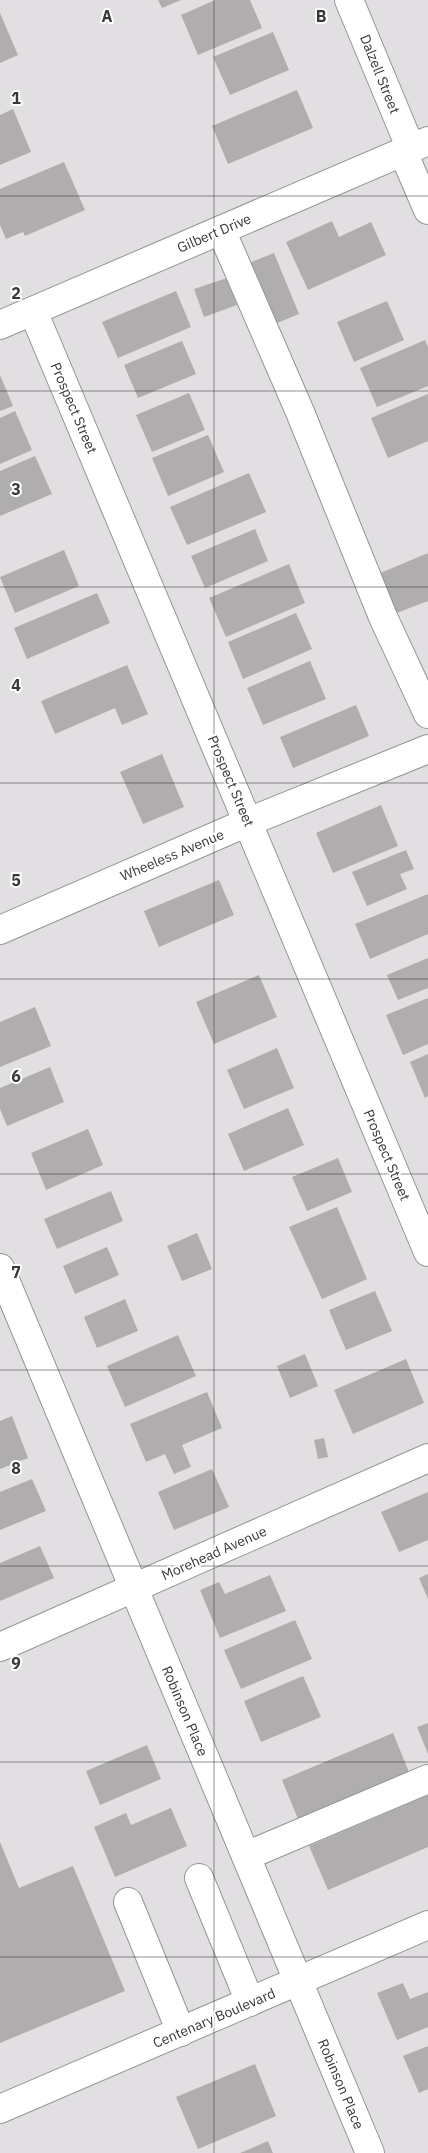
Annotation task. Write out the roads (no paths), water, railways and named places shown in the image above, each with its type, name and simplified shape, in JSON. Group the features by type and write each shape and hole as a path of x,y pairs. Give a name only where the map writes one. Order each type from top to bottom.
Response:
{"street":[{"name":"Dalzell Street","path":"349,0 414,147 428,210"},
{"name":"Gilbert Drive","path":"0,325 414,147"},
{"path":"221,230 300,412 383,616 428,714"},
{"name":"Prospect Street","path":"33,311 428,1252"},
{"name":"Wheeless Avenue","path":"0,930 248,822 428,748"},
{"name":"Robinson Place","path":"0,1268 370,2153"},
{"name":"Morehead Avenue","path":"0,1647 428,1458"},
{"path":"246,1856 428,1779"},
{"path":"199,1878 250,2002"},
{"path":"128,1902 181,2032"},
{"name":"Centenary Boulevard","path":"0,2109 428,1926"}]}
